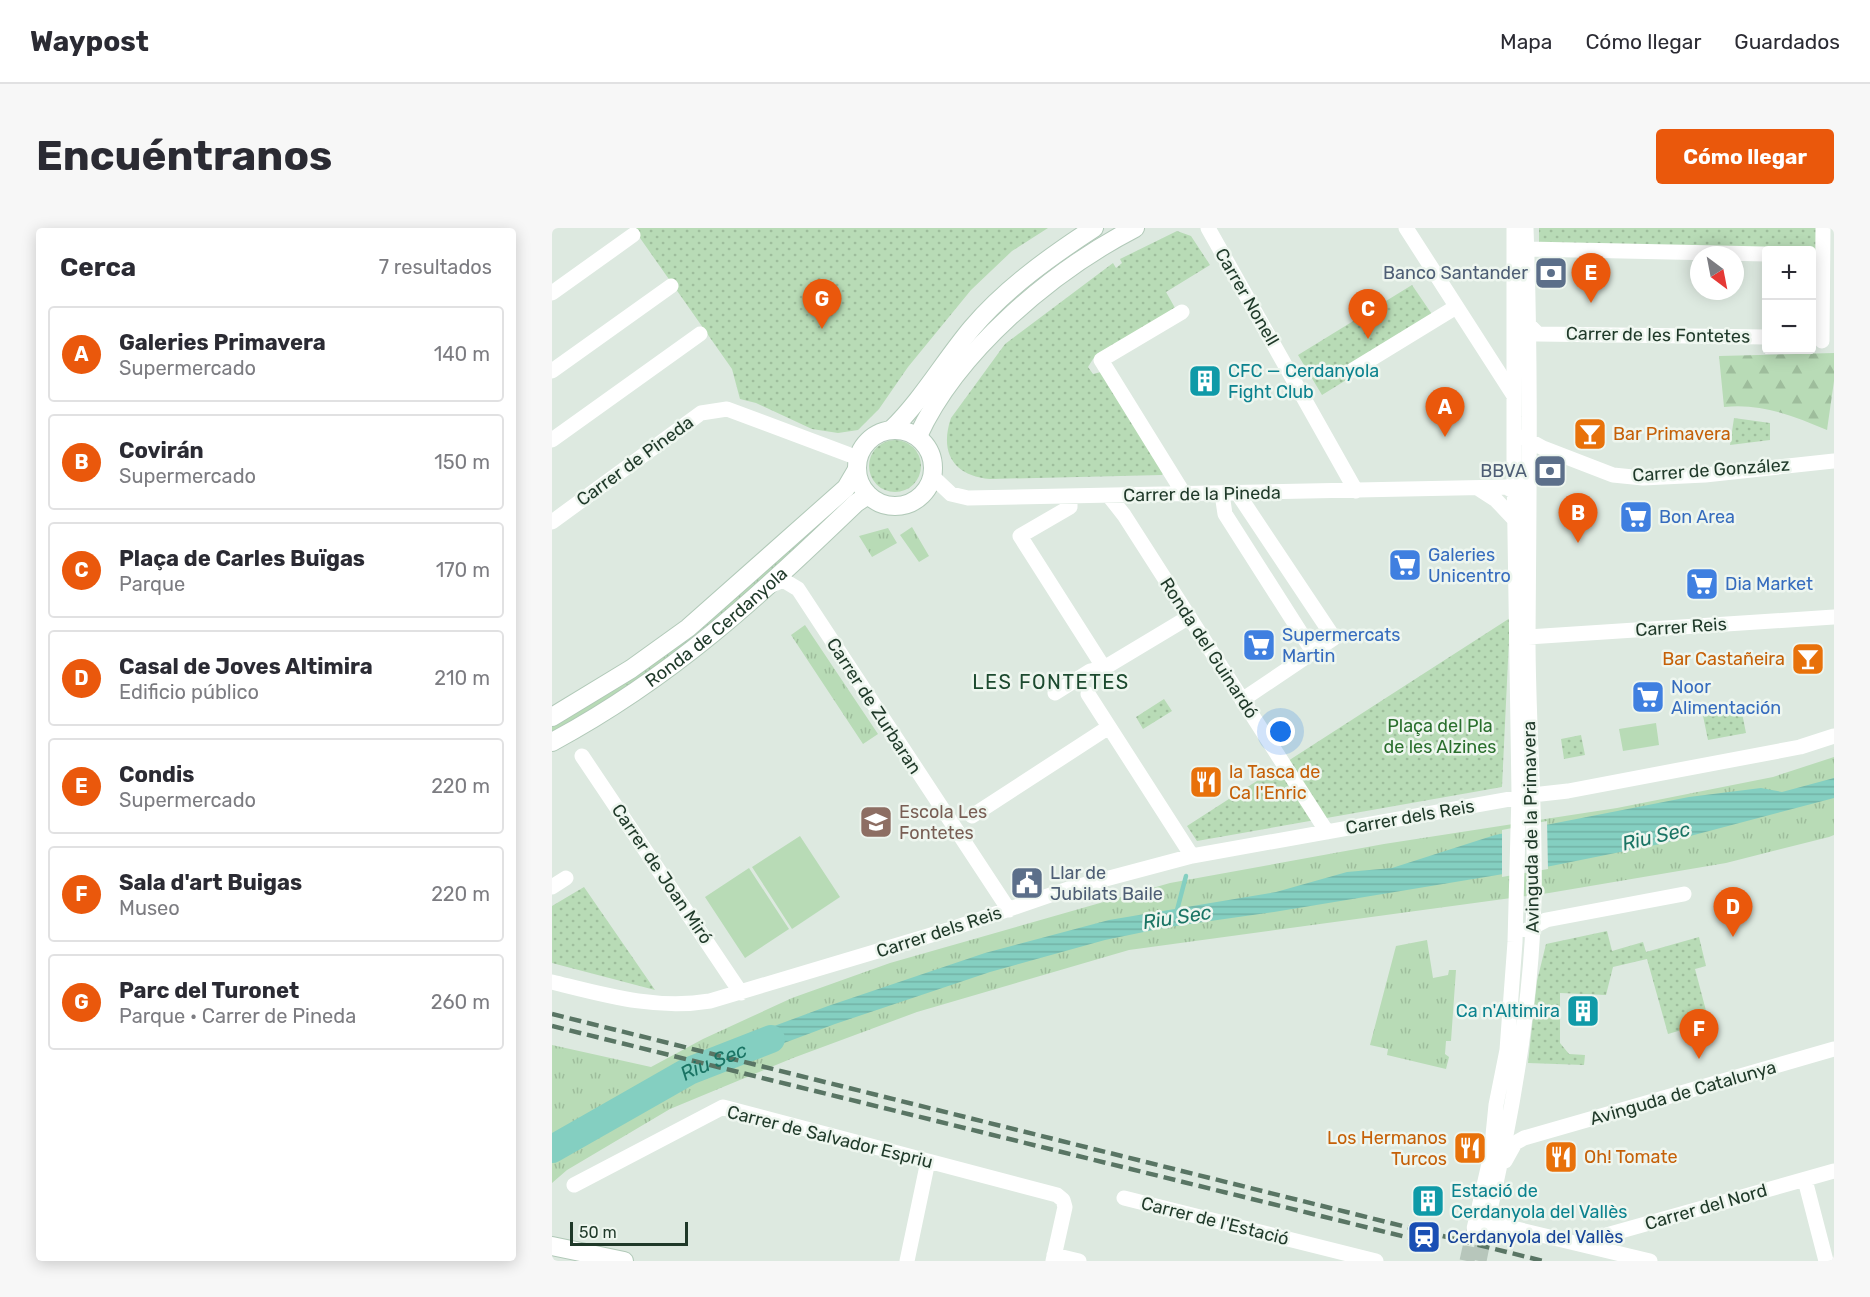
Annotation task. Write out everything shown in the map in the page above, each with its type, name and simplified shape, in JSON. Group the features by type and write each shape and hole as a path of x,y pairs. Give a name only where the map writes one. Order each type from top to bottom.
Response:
{"street":[{"path":"892,429 905,416 973,326 999,300 1027,275 1094,228"},
{"path":"918,436 950,384 987,339 1069,268 1135,228"},
{"name":"Carrer Nonell","path":"1208,228 1356,491"},
{"path":"1406,228 1496,370 1514,392"},
{"name":"Avinguda de la Primavera","path":"1503,1144 1498,1112 1517,1011 1533,815 1526,796 1513,490 1514,228"},
{"name":"Avinguda de la Primavera","path":"1524,917 1517,819 1532,778 1528,637 1527,448 1536,334 1533,250 1526,228"},
{"path":"1822,341 1817,255 1823,228"},
{"path":"552,292 633,235"},
{"path":"1533,250 1762,254"},
{"path":"552,371 671,286"},
{"path":"1353,370 1456,306"},
{"path":"1182,312 1101,360 1184,494"},
{"path":"552,440 699,334"},
{"name":"Avinguda de la Primavera","path":"1514,392 1521,380 1521,358 1536,334"},
{"name":"Carrer de les Fontetes","path":"1536,334 1762,337"},
{"name":"Carrer de Pineda","path":"552,522 701,413 727,410 857,465"},
{"name":"Avinguda de la Primavera","path":"1514,414 1522,416 1527,448"},
{"path":"892,429 918,436 932,455 933,477 922,495 902,506 889,506 868,495 860,484 857,465 867,442 882,431 892,429"},
{"path":"1488,493 1506,487 1513,490 1521,482 1522,460 1527,448"},
{"name":"Carrer de González","path":"1527,448 1556,454 1613,475 1643,478 1705,475 1834,461"},
{"name":"Ronda de Cerdanyola","path":"552,717 631,669 688,628 846,488 857,465"},
{"path":"1488,493 1514,470"},
{"name":"Carrer de la Pineda","path":"933,477 951,494 968,498 1356,491 1488,493"},
{"name":"Avinguda de la Primavera","path":"1513,490 1521,495 1523,503 1523,561 1529,580"},
{"path":"1488,493 1514,519"},
{"path":"1230,494 1225,514 1313,652"},
{"path":"1230,494 1334,638 1242,700"},
{"name":"Ronda de Cerdanyola","path":"552,742 639,691 703,644 770,586 856,503 868,495"},
{"path":"1070,496 1070,507 1020,536 1104,668"},
{"name":"Ronda del Guinardó","path":"1109,496 1327,832"},
{"name":"Carrer de Zurbaran","path":"770,586 783,580 798,589 1009,910"},
{"path":"1055,693 1090,671 1104,668 1189,617"},
{"name":"Carrer Reis","path":"1528,637 1834,617"},
{"path":"1088,694 1192,856"},
{"path":"972,816 1108,727"},
{"path":"1532,778 1539,787 1550,790 1636,771 1656,774 1800,747 1834,736"},
{"name":"Carrer de Joan Miró","path":"582,756 741,993"},
{"name":"Carrer dels Reis","path":"552,982 644,1004 688,1005 741,993 1009,910 1068,889 1192,856 1656,774"},
{"path":"552,887 566,878"},
{"path":"1524,917 1684,894"},
{"name":"Avinguda de Catalunya","path":"1482,1227 1508,1153 1515,1143 1834,1049"},
{"name":"Carrer de Salvador Espriu","path":"574,1185 723,1107 1057,1195 1063,1200 1065,1207 1054,1258"},
{"path":"1498,1112 1517,1129 1533,1136"},
{"path":"1498,1112 1482,1227 1578,1243 1650,1261"},
{"name":"Avinguda de Catalunya","path":"1496,1186 1503,1144"},
{"path":"907,1261 928,1161"},
{"name":"Carrer del Nord","path":"1578,1243 1834,1171"},
{"path":"1805,1180 1826,1261"},
{"name":"Carrer de l'Estació","path":"1124,1198 1376,1261"},
{"path":"552,1246 585,1257 624,1261"},
{"path":"1054,1258 1079,1261"}],"green space":[{"path":"633,228 1048,228 1012,251 971,290 908,367 879,409 858,430 838,433 812,429 756,403 740,399 732,369"},
{"path":"1539,228 1823,228 1822,255 1816,255 1816,246 1762,246 1762,250 1744,250 1744,246 1690,246 1690,250 1539,250"},
{"path":"1177,231 1191,236 1210,265 1166,292 1175,308 1093,359 1088,367 1093,374 1101,372 1164,472 1162,475 990,479 977,477 959,468 952,461 947,442 951,418 1005,344 1113,263 1116,268 1122,263 1120,259"},
{"path":"1412,285 1438,323 1322,395 1298,355"},
{"path":"1834,353 1834,381 1827,430 1764,409 1724,407 1719,356"},
{"path":"1734,418 1770,423 1770,440 1730,445"},
{"path":"890,440 900,440 914,447 921,466 914,485 900,492 890,492 880,488 873,481 869,471 869,461 873,451 880,444"},
{"path":"833,507 839,512 736,604 636,683 552,733 552,721"},
{"path":"912,527 929,556 919,562 900,535"},
{"path":"888,528 897,543 872,557 859,536"},
{"name":"Plaça del Pla de les Alzines","path":"1510,618 1502,787 1197,841 1187,826"},
{"path":"805,625 878,734 863,744 791,635"},
{"path":"1164,699 1172,711 1143,729 1136,717"},
{"path":"1741,708 1746,733 1708,740 1702,711"},
{"path":"1656,723 1659,745 1623,751 1619,729"},
{"path":"1581,735 1585,755 1564,759 1561,739"},
{"path":"1834,757 1834,835 1829,837 1726,863 1549,893 1129,950 917,1012 793,1058 670,1109 567,1170 552,1183 552,1045 651,1067 703,1039 792,998 890,963 1170,883 1384,844 1617,808 1773,777"},
{"path":"800,836 840,897 792,929 752,867"},
{"path":"749,868 789,929 745,958 705,897"},
{"path":"584,887 655,990 552,963 552,906"},
{"path":"1607,931 1612,951 1643,942 1646,952 1699,937 1706,966 1695,969 1709,1022 1668,1034 1647,959 1613,967 1606,995 1560,993 1560,1043 1569,1054 1585,1055 1584,1065 1528,1063 1537,981 1546,944"},
{"path":"1427,940 1433,978 1448,975 1449,970 1456,970 1451,1041 1446,1041 1445,1054 1449,1057 1446,1069 1387,1055 1388,1049 1370,1045 1396,946"}],"water":[{"path":"1834,778 1834,798 1660,844 1551,866 1274,912 1168,927 1105,940 990,972 835,1024 749,1056 718,1047 828,1006 985,953 1109,920 1276,892 1347,872 1392,868 1495,835 1689,797 1761,788 1782,792"}],"pier":[{"path":"1547,821 1548,869 1502,877 1502,830"}],"waterway":[{"path":"1176,914 1186,876"},
{"name":"Riu Sec","path":"552,1149 689,1071 771,1039"}],"tunnel":[{"path":"1467,1261 1474,1229"},
{"path":"1479,1261 1485,1231"}],"railway":[{"path":"552,1014 1543,1261"},
{"path":"552,1026 1414,1239"}],"place":[{"name":"Banco Santander","path":"1551,273"},
{"name":"Condis","path":"1591,303"},
{"name":"Parc del Turonet","path":"822,329"},
{"name":"Plaça de Carles Buïgas","path":"1368,339"},
{"name":"CFC — Cerdanyola Fight Club","path":"1205,381"},
{"name":"Bar Primavera","path":"1590,434"},
{"name":"Galeries Primavera","path":"1445,437"},
{"name":"BBVA","path":"1550,471"},
{"name":"Bon Area","path":"1636,517"},
{"name":"Covirán","path":"1578,543"},
{"name":"Galeries Unicentro","path":"1405,565"},
{"name":"Dia Market","path":"1702,584"},
{"name":"Supermercats Martin","path":"1259,645"},
{"name":"Bar Castañeira","path":"1808,659"},
{"name":"Noor Alimentación","path":"1648,697"},
{"name":"la Tasca de Ca l'Enric","path":"1206,782"},
{"name":"Escola Les Fontetes","path":"876,822"},
{"name":"Llar de Jubilats Baile","path":"1027,883"},
{"name":"Casal de Joves Altimira","path":"1733,937"},
{"name":"Ca n'Altimira","path":"1583,1011"},
{"name":"Sala d'art Buigas","path":"1699,1059"},
{"name":"Los Hermanos Turcos","path":"1470,1148"},
{"name":"Oh! Tomate","path":"1561,1157"},
{"name":"Estació de Cerdanyola del Vallès","path":"1428,1201"},
{"name":"Cerdanyola del Vallès","path":"1424,1237"}],"district":[{"name":"LES FONTETES","path":"1051,682"}]}
